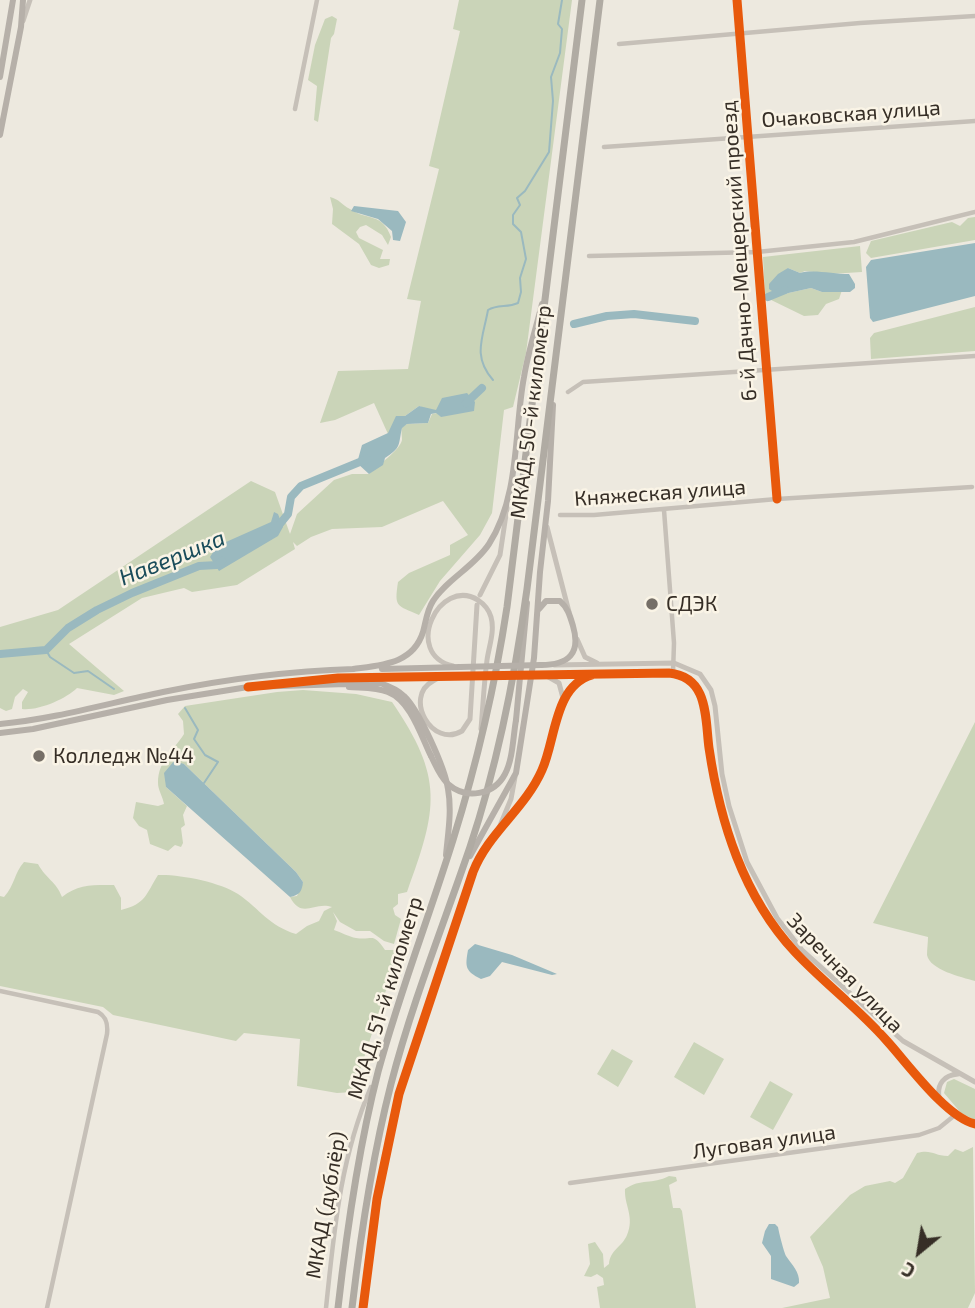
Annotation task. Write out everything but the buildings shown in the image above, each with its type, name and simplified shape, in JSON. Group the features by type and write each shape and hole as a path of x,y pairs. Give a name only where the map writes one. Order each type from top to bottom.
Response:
{"highway":[{"name":"МКАД, 50-й километр","path":"490,703 507,607 582,0"},
{"name":"МКАД, 50-й километр","path":"507,707 527,589 600,0"},
{"name":"МКАД, 51-й километр","path":"338,1308 352,1195 379,1070 445,867 490,703"},
{"name":"МКАД, 51-й километр","path":"352,1308 366,1198 391,1083 409,1021 486,793 507,707"}],"main road":[{"path":"0,135 23,0"},
{"path":"0,77 12,2"},
{"path":"353,669 395,662 412,652 433,601 489,544 502,517 509,488 524,377 547,284"},
{"path":"461,873 516,773 529,698 537,617 546,523 555,367"},
{"path":"326,685 379,690 395,696 406,708 443,779 454,789 469,794 488,790 506,773 516,720 527,589"},
{"path":"0,724 33,720 217,682 279,674 353,669 541,670 569,658 575,650 577,639 570,615 560,601 551,600 542,604 537,617"},
{"path":"0,733 248,687 380,683 394,688 411,703 440,760 447,780 450,804 445,867"}],"street":[{"path":"20,27 30,0"},
{"path":"295,109 317,0"},
{"name":"6-й Дачно-Мещерский проезд","path":"737,0 777,499"},
{"path":"619,44 975,16"},
{"name":"Очаковская улица","path":"604,147 975,121"},
{"path":"589,256 757,252 855,242 975,212"},
{"path":"568,392 583,382 975,356"},
{"name":"Княжеская улица","path":"560,515 972,487"},
{"path":"480,595 500,555 509,488"},
{"path":"541,670 599,674 673,673 664,510"},
{"path":"546,523 570,615"},
{"path":"460,671 438,661 430,651 428,638 438,608 448,600 466,596 480,602 489,611 492,623 479,750"},
{"path":"460,671 434,680 424,688 420,698 421,709 428,723 444,736 462,732 470,719 477,604"},
{"path":"577,639 585,657 595,663 607,665"},
{"path":"551,665 674,663"},
{"name":"Заречная улица","path":"674,663 696,671 711,690 722,774 733,819 755,880 777,918 802,950 903,1041 975,1082"},
{"path":"541,670 559,683 563,701"},
{"path":"248,687 338,678 460,671"},
{"name":"Заречная улица","path":"673,673 691,681 704,701 713,778 724,821 739,865 752,891 783,939 880,1033 955,1115 975,1124"},
{"path":"363,1308 377,1199 399,1094 473,872 492,839 530,794 547,758 563,701 572,686 578,681 599,674"},
{"path":"492,839 506,814 516,773"},
{"path":"0,991 93,1011 106,1019 107,1034 47,1308"},
{"name":"МКАД (дублёр)","path":"326,1308 336,1220 348,1151 359,1116 379,1070"},
{"path":"940,1099 939,1090 943,1080 951,1074 961,1074"},
{"name":"Луговая улица","path":"570,1183 919,1135 939,1128 955,1115"}],"green space":[{"path":"459,0 572,0 526,353 513,407 504,410 492,513 480,535 440,581 419,615 397,601 398,582 409,573 450,555 450,545 468,535 443,501 382,527 332,529 297,546 293,542 295,549 237,585 192,592 184,588 142,598 69,644 124,691 114,695 77,688 51,703 22,709 22,702 28,692 23,689 15,697 12,709 6,711 0,708 0,627 58,610 251,481 275,492 290,534 297,514 334,480 352,474 369,474 393,453 402,440 402,427 407,424 428,423 432,414 437,413 441,417 436,410 431,411 419,406 388,434 374,403 335,420 320,423 338,371 408,369 421,301 407,299 439,169 429,166 460,31 453,29"},
{"path":"332,16 337,19 331,38 318,122 314,120 317,86 308,80 315,45 325,19"},
{"path":"330,197 356,213 379,220 383,224 391,237 388,245 382,235 366,225 356,232 359,238 383,250 380,259 390,259 389,265 379,268 371,265 359,244 332,224 333,209"},
{"path":"975,217 975,240 871,258 866,253 871,241 952,222 960,226 968,218"},
{"path":"860,246 862,272 800,273 788,268 784,294 811,288 822,292 842,290 839,299 826,304 818,315 804,316 765,297 763,257"},
{"path":"975,307 975,351 871,359 870,338 874,333"},
{"path":"303,690 356,694 392,702 421,752 431,794 430,815 417,863 407,892 398,894 398,904 393,908 395,915 401,919 394,944 384,941 370,931 356,931 340,922 333,912 337,921 334,930 362,939 375,939 385,950 399,950 353,1092 337,1093 297,1086 300,1039 244,1033 236,1041 113,1015 103,1007 0,986 0,896 4,897 8,893 24,862 38,864 62,897 80,887 114,885 121,898 121,910 141,901 158,875 167,875 188,877 230,890 272,922 296,934 319,921 324,911 332,907 304,909 295,904 290,897 297,896 303,882 296,872 184,764 166,787 187,806 183,815 185,825 181,828 181,847 175,845 168,851 150,844 147,830 139,826 133,818 136,802 158,806 164,804 158,786 159,775 164,762 184,734 183,721 178,714 185,706"},
{"path":"975,722 975,981 934,965 927,955 928,937 873,923"},
{"path":"694,1042 724,1059 704,1095 674,1077"},
{"path":"612,1049 633,1061 618,1087 597,1074"},
{"path":"954,1079 975,1089 975,1120 961,1113 944,1093 947,1082"},
{"path":"770,1081 793,1094 773,1130 750,1117"},
{"path":"973,1147 975,1293 968,1308 782,1308 830,1298 823,1267 810,1237 850,1195 865,1186 890,1181 895,1183 903,1178 917,1153 948,1156 955,1149 963,1152"},
{"path":"669,1176 676,1177 677,1181 669,1185 673,1208 680,1208 682,1211 696,1308 600,1308 597,1287 604,1285 603,1278 597,1274 584,1276 590,1264 588,1244 595,1242 603,1254 604,1268 629,1229 630,1217 625,1189"}],"water":[{"path":"354,206 398,211 406,222 400,241 393,240 392,231 378,219 351,211"},
{"path":"975,243 975,296 873,322 870,318 866,267 871,260"},
{"path":"788,268 800,273 849,274 855,288 850,292 822,292 811,288 784,294 769,289 769,284 778,274"},
{"path":"467,393 475,402 474,411 441,417 436,413 431,414 428,423 407,424 402,428 397,448 385,458 383,465 369,474 357,463 362,445 388,433 396,416 405,416 419,406 436,410 442,398"},
{"path":"274,512 278,514 283,527 278,536 219,571 210,557 217,546 271,522"},
{"path":"174,761 184,764 296,872 303,882 298,894 290,897 166,787 164,773"},
{"path":"475,944 512,955 557,974 502,962 490,976 481,979 469,971 467,965 468,950"},
{"path":"769,1224 778,1227 786,1256 797,1272 799,1283 794,1287 771,1279 771,1256 762,1243"}],"waterway":[{"path":"493,380 483,363 482,338 488,310 518,303 521,292 520,278 526,259 521,232 513,224 513,215 520,205 517,198 525,191 549,152 553,101 551,77 560,53 562,29 558,24 562,0"},
{"name":"Навершка","path":"768,297 785,290"},
{"name":"Навершка","path":"574,324 607,316 634,314 695,321"},
{"name":"Навершка","path":"466,403 482,388"},
{"name":"Навершка","path":"275,530 288,514 291,497 301,486 367,459"},
{"name":"Навершка","path":"0,654 46,650 68,628 97,610 199,566 217,565 222,561"},
{"path":"46,650 50,657 74,673 88,671 114,689"},
{"path":"185,708 198,730 194,739 205,755 218,762 204,783"}],"cycle path":[{"path":"737,0 777,499"},
{"path":"248,687 338,678 669,673 692,682 705,712 714,776 727,830 761,907 795,952 876,1029 928,1089 952,1111 975,1124"},
{"path":"363,1308 377,1199 399,1094 473,872 488,845 535,784 547,757 558,715 570,690 592,675"}],"place":[{"name":"СДЭК","path":"652,604"},
{"name":"Колледж №44","path":"39,756"}]}
